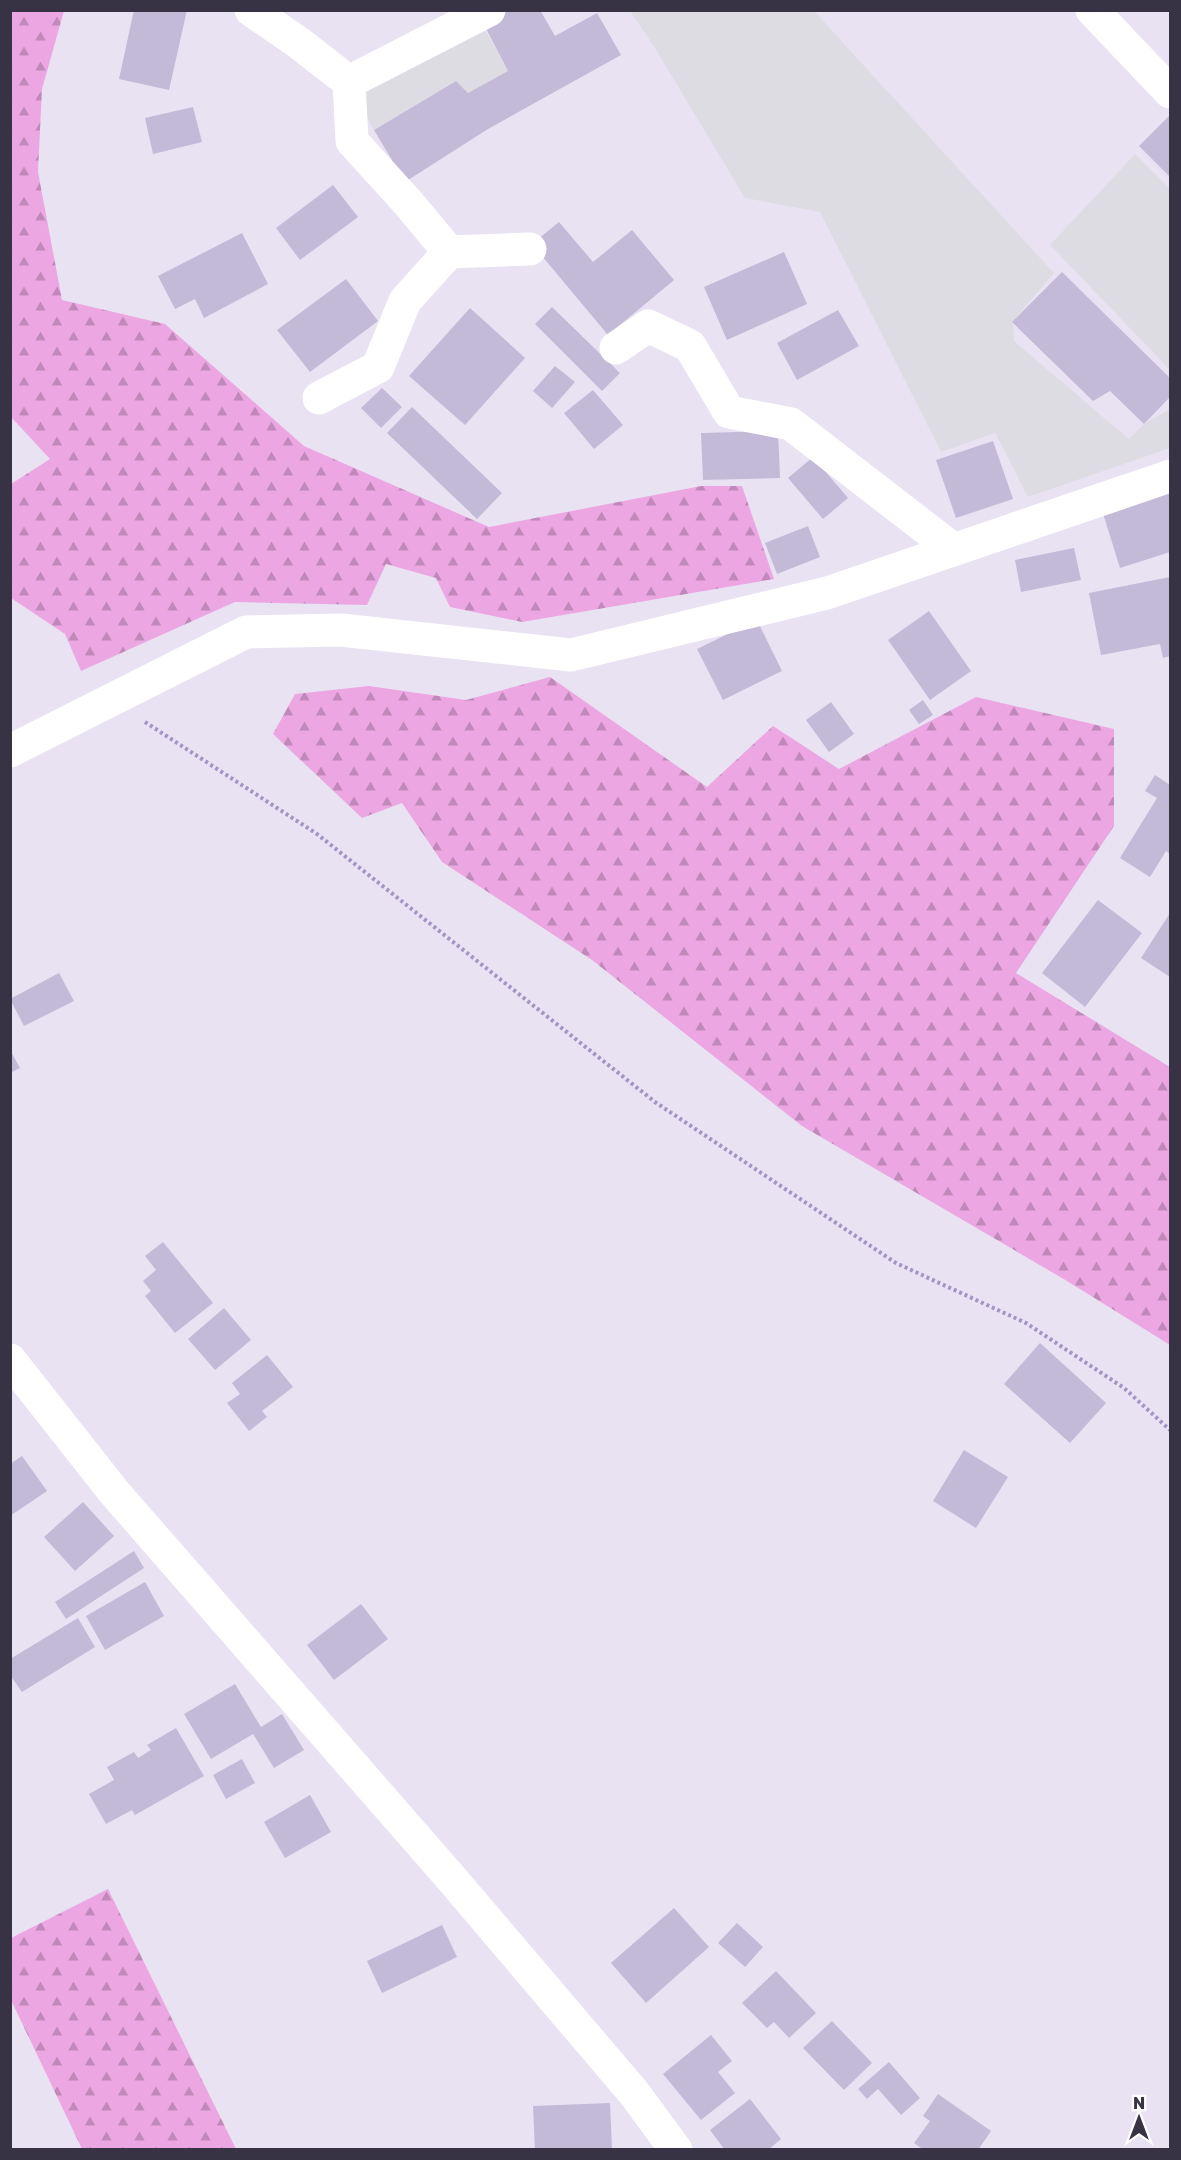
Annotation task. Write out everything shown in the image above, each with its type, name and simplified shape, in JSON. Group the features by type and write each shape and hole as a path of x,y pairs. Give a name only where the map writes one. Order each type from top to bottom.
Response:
{"street":[{"path":"251,10 350,82"},
{"path":"350,82 489,10"},
{"path":"1092,10 1170,92"},
{"path":"350,82 352,141 449,252"},
{"path":"319,398 378,367 405,301 449,252 530,249"},
{"path":"616,348 648,326 690,346 729,412 791,424 954,550"},
{"path":"10,751 246,632 341,630 571,655 827,593 1170,476"},
{"path":"10,1360 114,1492 452,1878 634,2093 676,2150"}],"path":[{"path":"112,700 316,834 656,1102 896,1263 1026,1323 1125,1388 1170,1430"}],"green space":[{"path":"11,10 64,11 42,89 38,172 62,300 165,324 304,446 489,527 701,486 742,486 774,579 522,622 450,607 436,578 386,564 367,605 235,602 81,671 65,634 11,598 11,484 50,459 11,417"},
{"path":"550,677 707,787 773,726 839,769 976,697 1114,729 1114,826 1016,973 1170,1067 1170,1345 1067,1281 802,1126 592,960 442,862 402,803 362,818 273,734 295,694 369,686 466,700"},
{"path":"108,1889 236,2149 82,2149 11,2000 11,1938"}],"shaded area":[{"path":"630,11 814,11 1054,273 1013,321 1014,341 1129,439 1144,424 1170,409 1170,448 1028,497 995,433 941,452 820,212 745,198 655,48"},
{"path":"478,17 508,71 468,93 455,81 374,130 349,82"},
{"path":"1135,154 1170,189 1170,370 1050,245"}],"building":[{"path":"134,10 187,10 169,90 119,79"},
{"path":"492,10 540,10 555,36 597,13 621,55 488,129 405,182 374,130 456,81 468,93 508,71 480,17"},
{"path":"193,107 202,142 153,154 145,118"},
{"path":"1170,115 1170,177 1139,146"},
{"path":"333,185 358,217 300,260 276,228"},
{"path":"559,222 593,262 632,230 674,280 608,335 532,244"},
{"path":"242,233 268,284 204,318 195,299 175,309 158,276"},
{"path":"784,252 807,304 727,340 704,287"},
{"path":"1062,272 1170,378 1170,397 1144,424 1110,391 1093,401 1012,322"},
{"path":"346,279 378,321 310,372 277,330"},
{"path":"552,307 620,373 602,391 535,324"},
{"path":"470,308 525,358 465,425 409,376"},
{"path":"838,310 859,346 797,380 777,343"},
{"path":"555,366 575,382 552,408 533,391"},
{"path":"382,388 402,407 381,428 361,408"},
{"path":"593,390 623,425 594,449 564,413"},
{"path":"412,407 502,493 477,519 387,433"},
{"path":"778,431 780,478 703,480 701,433"},
{"path":"993,441 1013,499 956,518 936,460"},
{"path":"813,457 848,498 823,519 788,478"},
{"path":"1170,489 1170,552 1120,568 1102,510"},
{"path":"808,526 820,557 777,574 765,543"},
{"path":"1074,548 1081,580 1021,592 1015,560"},
{"path":"1170,577 1170,656 1163,658 1160,644 1101,655 1089,593"},
{"path":"929,611 971,671 930,700 888,640"},
{"path":"757,620 782,671 723,700 697,649"},
{"path":"923,700 933,715 919,724 909,710"},
{"path":"831,702 854,734 829,752 806,720"},
{"path":"1155,775 1170,785 1170,854 1166,851 1150,877 1120,858 1157,798 1145,791"},
{"path":"1098,900 1142,933 1085,1007 1042,973"},
{"path":"1170,913 1170,977 1141,958"},
{"path":"59,973 74,1001 24,1026 10,999"},
{"path":"10,1050 20,1068 10,1073"},
{"path":"163,1242 213,1303 175,1333 145,1296 151,1291 143,1281 156,1270 145,1256"},
{"path":"224,1308 251,1340 215,1370 188,1339"},
{"path":"1040,1343 1106,1403 1070,1443 1004,1384"},
{"path":"267,1355 293,1387 262,1411 267,1417 249,1431 227,1403 240,1394 232,1383"},
{"path":"964,1450 1008,1477 976,1528 933,1501"},
{"path":"22,1456 47,1491 10,1516 10,1464"},
{"path":"83,1502 114,1536 75,1571 44,1537"},
{"path":"134,1551 144,1568 66,1619 55,1602"},
{"path":"145,1582 164,1616 105,1650 86,1616"},
{"path":"361,1604 388,1639 334,1680 307,1645"},
{"path":"78,1618 95,1647 22,1692 10,1675 10,1659"},
{"path":"235,1684 261,1727 282,1714 304,1750 274,1768 253,1734 211,1759 184,1714"},
{"path":"176,1728 204,1776 135,1815 132,1810 106,1824 89,1794 114,1780 107,1767 134,1752 138,1758 151,1750 147,1745"},
{"path":"242,1759 255,1783 226,1799 213,1775"},
{"path":"310,1795 331,1832 285,1858 264,1822"},
{"path":"674,1908 709,1947 646,2003 611,1963"},
{"path":"737,1923 763,1947 745,1967 718,1943"},
{"path":"442,1925 457,1957 382,1993 367,1961"},
{"path":"776,1971 816,2013 789,2038 774,2022 767,2028 742,2003"},
{"path":"832,2021 872,2063 844,2090 803,2048"},
{"path":"711,2035 732,2061 718,2072 735,2093 701,2120 663,2074"},
{"path":"889,2062 920,2098 901,2115 878,2089 867,2099 858,2089"},
{"path":"938,2094 991,2131 978,2150 924,2150 914,2143 930,2121 923,2116"},
{"path":"750,2099 781,2139 768,2150 725,2150 710,2130"},
{"path":"610,2103 612,2150 535,2150 533,2106"}]}
